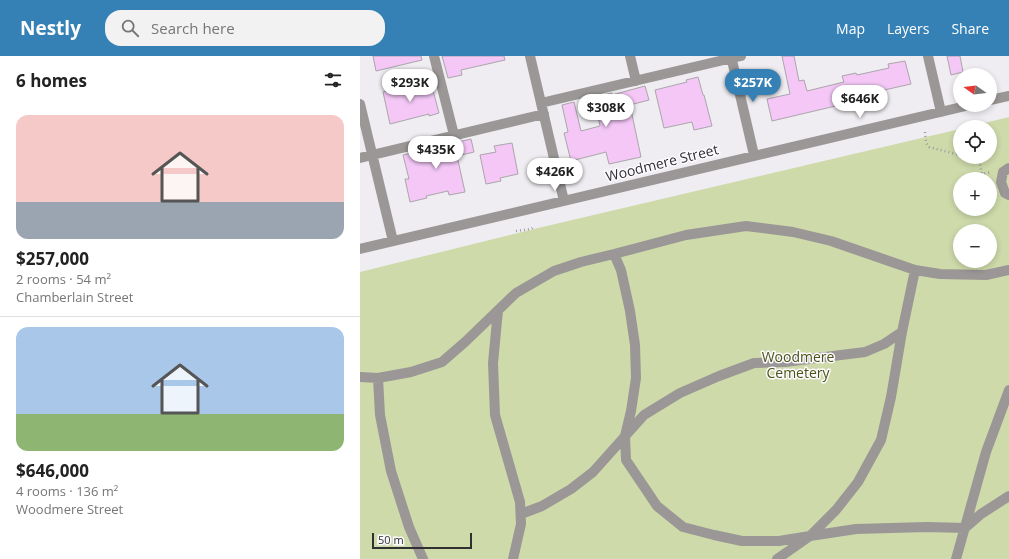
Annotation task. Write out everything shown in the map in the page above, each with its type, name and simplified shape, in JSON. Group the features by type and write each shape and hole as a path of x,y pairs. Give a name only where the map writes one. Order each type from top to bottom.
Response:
{"street":[{"path":"434,56 454,135"},
{"path":"530,56 564,201"},
{"path":"630,56 636,81"},
{"path":"928,56 941,112"},
{"path":"541,103 734,57 754,155"},
{"path":"997,99 1009,96"},
{"path":"360,104 394,241"},
{"name":"Woodmere Street","path":"360,249 953,109"},
{"path":"360,158 544,114"},
{"path":"1006,170 1001,182 1005,193 1009,195"},
{"path":"360,377 378,378 411,372 442,362 466,342 516,293 554,271 582,262 686,235 746,226 793,232 831,241 915,270 940,274 986,275 1009,270"},
{"path":"614,254 621,270 630,311 635,345 636,378 631,412 625,436 626,460 657,506 683,527 714,536 742,541 779,541 856,529 927,527 965,528 981,514 1009,496"},
{"path":"777,559 810,536 836,510 858,482 881,440 891,397 902,332 915,270"},
{"path":"498,310 493,363 495,415 520,502 521,514 521,524 513,559"},
{"path":"521,514 542,506 571,489 593,472 644,415 680,393 754,363 785,362 865,352 884,344 902,332"},
{"path":"378,378 380,414 392,471 409,527 423,559"},
{"path":"956,559 986,452 1009,390"}],"path":[{"path":"925,132 926,143 929,147 953,153"},
{"path":"980,164 982,174 1006,170"},
{"path":"516,230 531,229 534,226"}],"green space":[{"name":"Woodmere Cemetery","path":"1009,117 1009,559 360,559 360,272 534,229 953,131 953,164 997,164 997,120"}],"building":[{"path":"373,56 421,56 422,60 376,71"},
{"path":"442,56 504,56 505,60 461,70 462,75 448,78"},
{"path":"782,56 794,56 799,81 804,80 807,91 844,82 842,76 856,73 857,75 889,68 888,64 905,61 911,84 880,91 880,93 843,100 844,104 772,121 767,99 790,94"},
{"path":"947,56 960,56 962,68 953,68 953,74 951,75"},
{"path":"698,77 712,126 694,130 692,122 664,128 655,90 687,82 686,80"},
{"path":"431,83 439,113 429,116 429,114 390,124 383,92 405,87 406,90"},
{"path":"645,86 649,100 630,105 641,157 609,164 606,152 571,161 564,133 568,132 562,105 574,102 581,131 600,126 594,97 612,93 612,95"},
{"path":"471,139 474,152 457,156 465,192 449,195 448,191 426,196 427,198 410,202 405,179 409,179 403,155"},
{"path":"512,143 518,174 500,178 501,181 486,184 480,155 496,152 494,146"}]}
